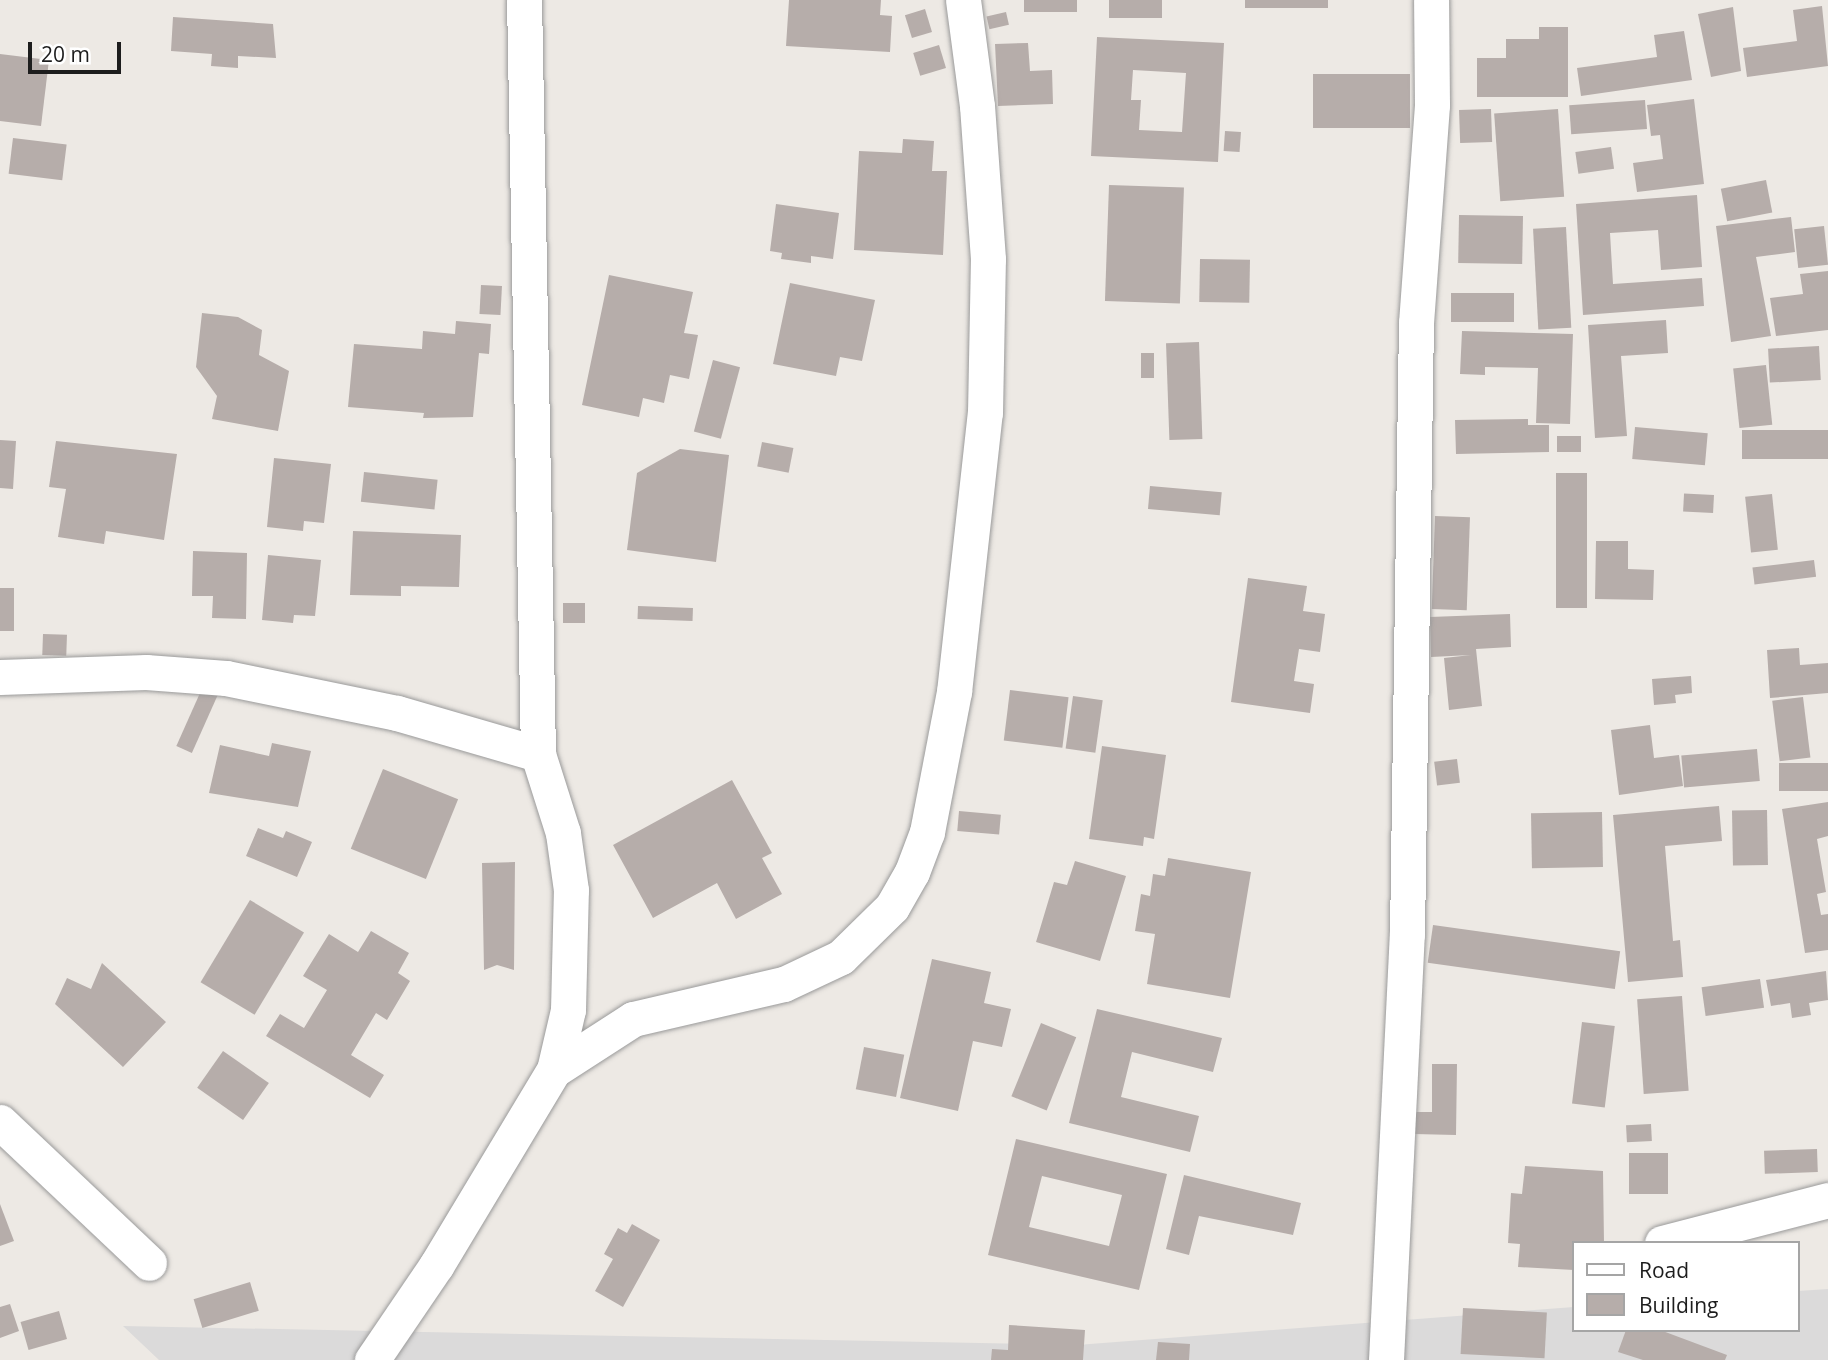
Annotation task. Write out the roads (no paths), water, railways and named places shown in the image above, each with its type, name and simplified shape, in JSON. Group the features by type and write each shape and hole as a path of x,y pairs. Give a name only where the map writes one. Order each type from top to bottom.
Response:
{"street":[{"path":"372,1360 436,1266 554,1070 572,974 571,890 563,833 538,754 524,0"},
{"path":"554,1070 633,1019 785,984 841,957 892,907 912,872 927,832 954,692 985,413 988,259 977,106 963,0"},
{"path":"1386,1360 1407,934 1416,323 1432,105 1431,0"},
{"path":"0,677 146,672 226,678 397,713 538,754"},
{"path":"0,1122 149,1263"},
{"path":"1670,1241 1828,1200"}]}
